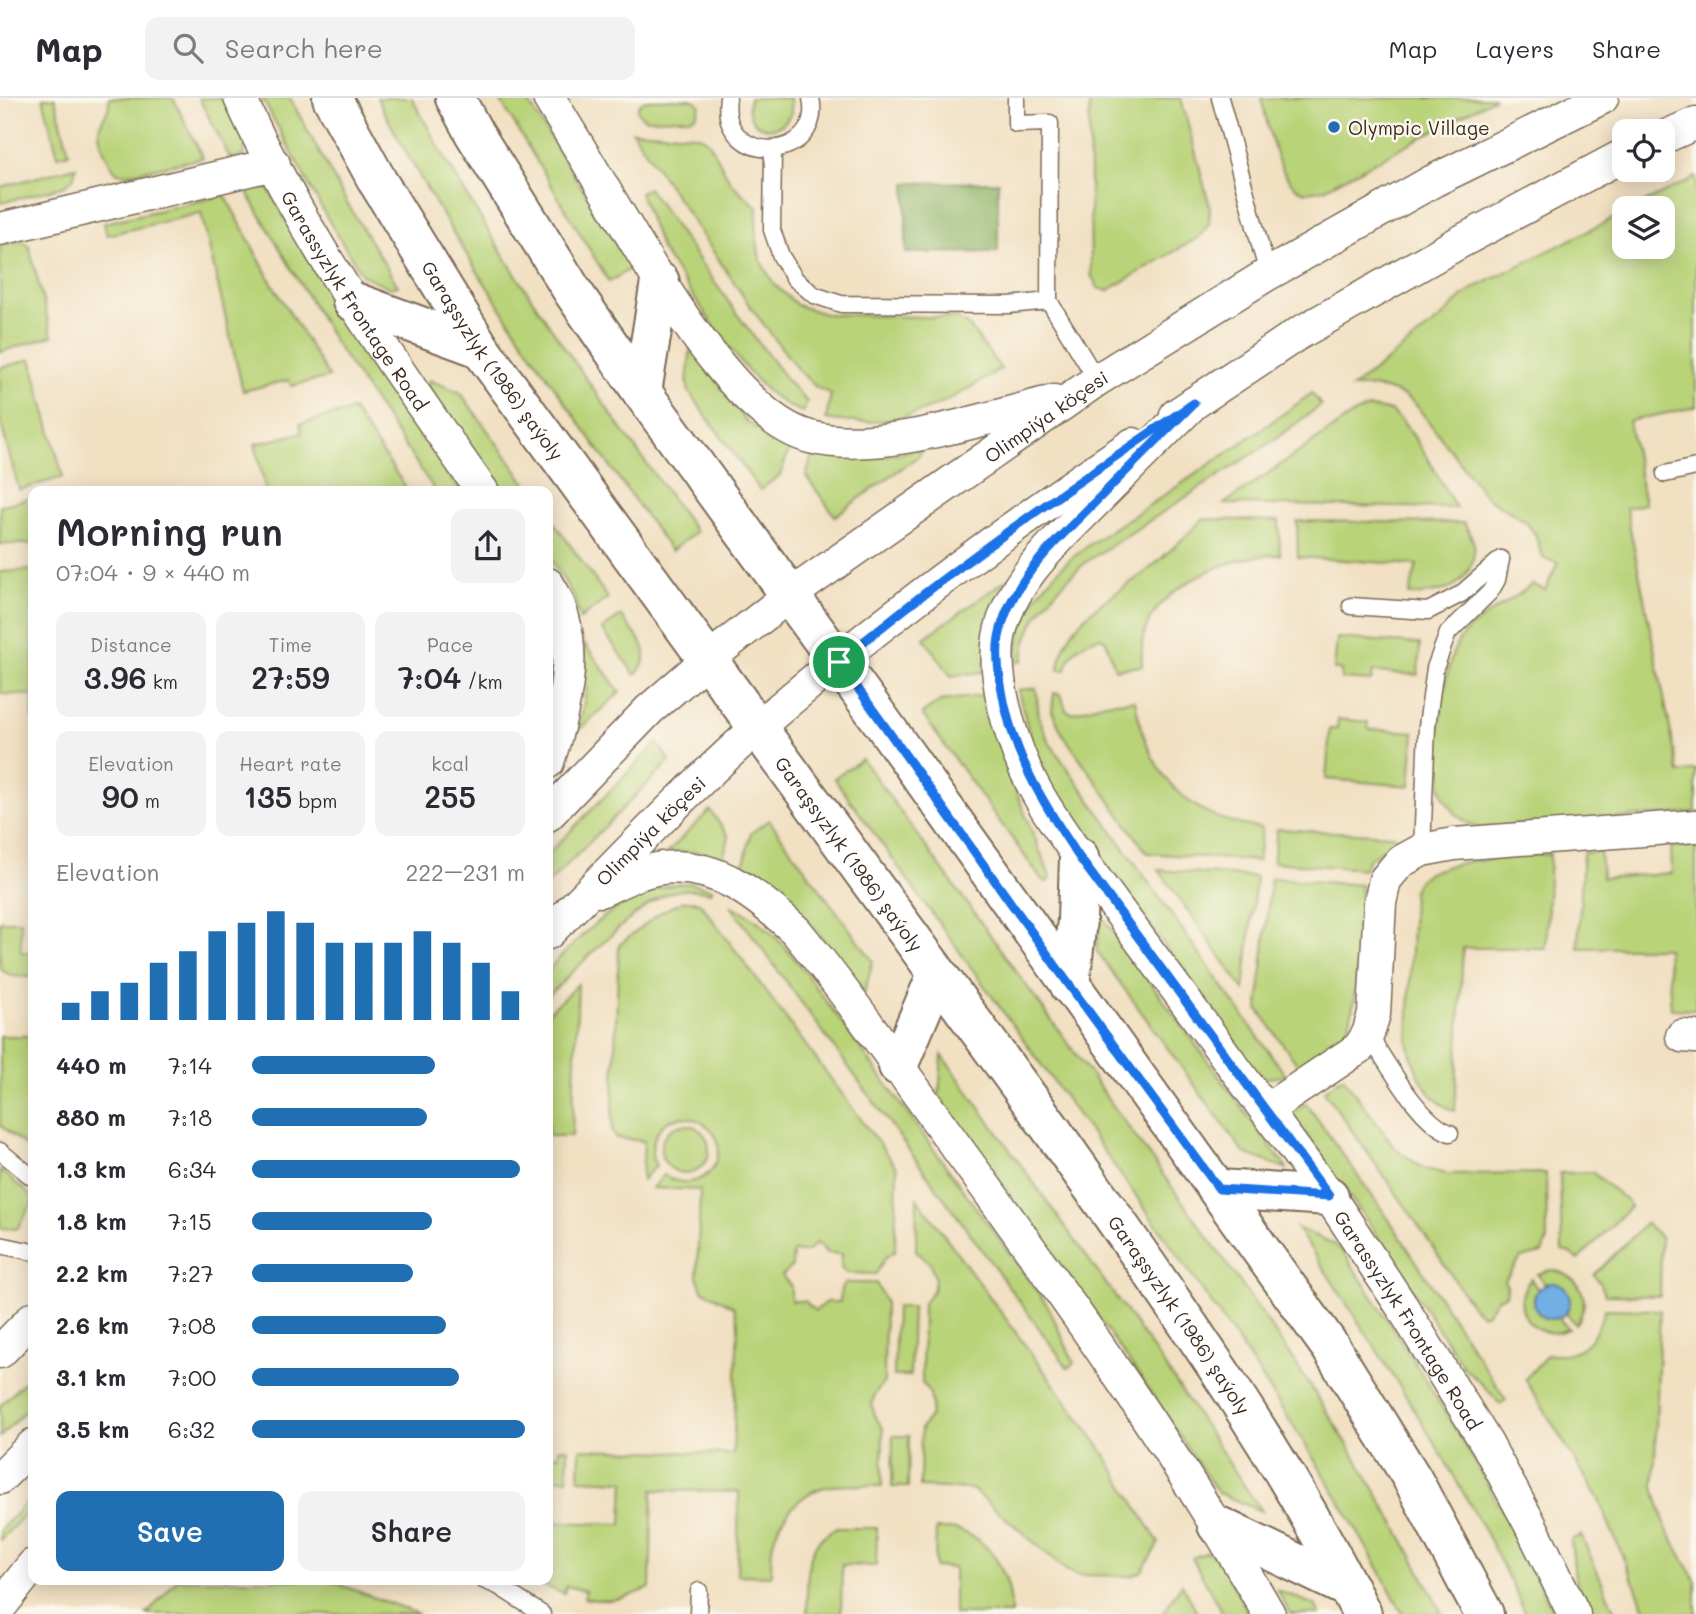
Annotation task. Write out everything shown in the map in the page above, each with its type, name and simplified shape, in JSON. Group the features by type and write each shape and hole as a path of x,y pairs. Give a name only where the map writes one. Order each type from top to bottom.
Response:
{"main road":[{"name":"Garaşsyzlyk (1986) şaýoly","path":"332,98 398,217 480,348 1054,1133 1240,1402 1319,1534 1356,1602"},
{"path":"455,98 573,292 642,392 1219,1189 1331,1348 1413,1480 1484,1614"},
{"path":"642,392 660,282"},
{"path":"352,301 480,348"},
{"path":"1070,986 1077,920 1079,857"},
{"path":"898,1066 937,974"},
{"path":"1219,1189 1329,1196"},
{"path":"1217,1525 1356,1602"}],"street":[{"name":"Garassyzlyk Frontage Road","path":"240,98 274,164 352,301 479,486"},
{"path":"549,98 660,282 734,382 778,423 808,436 843,441 878,441 906,437 1084,388"},
{"name":"Olimpiýa köçesi","path":"553,810 649,710 707,660 790,595 1084,388 1268,274 1433,181 1602,98"},
{"path":"1675,132 1696,123"},
{"name":"Olimpiýa köçesi","path":"553,928 757,728 894,616 954,571 1077,482 1296,335 1458,243 1612,161"},
{"path":"0,229 274,164"},
{"name":"Olimpiýa köçesi","path":"1045,805 1026,772 1002,696 998,664 999,638 1005,614 1028,575 1058,540 1194,403"},
{"path":"553,595 562,614 568,639 569,660 561,715 553,744"},
{"name":"Garassyzlyk Frontage Road","path":"1045,805 1079,857 1329,1196 1450,1381 1530,1524 1574,1614"},
{"path":"1266,1110 1359,1048 1368,1034 1374,1014 1380,903 1385,880 1400,862 1422,850 1454,844 1696,825"},
{"path":"583,898 634,876 660,868 682,867 703,871 740,885 796,931 898,1066 1072,1306 1217,1525 1269,1614"},
{"path":"0,1352 28,1323"},
{"path":"0,1478 28,1450"},
{"path":"0,1608 28,1572"}],"lane":[{"path":"728,98 730,122 738,136 749,145 763,150 792,144 804,134 811,121 811,98"},
{"path":"1016,98 1016,124 1050,124 1049,300 1084,388"},
{"path":"1220,98 1268,274"},
{"path":"773,149 772,230 781,256 794,279 814,295 841,304 1009,304 1049,300"},
{"path":"1665,474 1696,467"},
{"path":"1351,606 1428,611 1461,594 1501,559 1497,580 1490,592 1448,633 1437,659 1427,726 1422,850"},
{"path":"1368,1034 1427,1118 1450,1133"},
{"path":"0,1151 28,1174"},
{"path":"0,1245 28,1251"},
{"path":"496,1585 542,1614"},
{"path":"698,1591 698,1614"}],"green space":[{"path":"43,98 55,98 69,153 58,156"},
{"path":"109,98 173,98 203,158 128,174 117,173 99,136"},
{"path":"199,98 224,98 247,143 243,156 231,160"},
{"path":"262,98 290,98 347,203 398,286 391,288 362,275 326,216"},
{"path":"377,98 412,98 476,211 546,320 696,532 671,551 515,330 443,216"},
{"path":"499,98 526,98 631,268 609,282"},
{"path":"750,98 790,98 791,114 777,127 759,126 749,114"},
{"path":"1089,98 1181,98 1210,207 1209,224 1199,237 1107,291 1098,288 1091,275"},
{"path":"1261,98 1495,98 1324,189 1308,192 1294,185 1280,164"},
{"path":"690,99 700,105 696,116 690,118 647,119 638,110 640,104 646,100"},
{"path":"632,131 695,135 709,142 731,183 757,207 756,234 760,260 774,284 797,305 825,314 956,318 969,326 1001,369 939,404 897,418 875,422 826,419 831,394 816,387 799,371 752,309"},
{"path":"76,167 73,179 62,187 0,203 0,187"},
{"path":"1696,177 1696,407 1629,421 1645,504 1626,508 1679,773 1696,770 1696,812 1480,828 1462,819 1452,809 1442,792 1439,779 1441,715 1454,651 1460,639 1476,623 1532,584 1545,590 1558,563 1543,558 1535,534 1525,521 1486,497 1415,404 1385,389 1352,388 1476,287 1612,219 1612,259 1675,259 1675,196 1657,196"},
{"path":"998,182 998,252 906,253 906,183"},
{"path":"258,183 267,186 359,342 456,486 432,486 335,343 248,194 250,188"},
{"path":"648,188 740,318 807,402 803,412 788,406 768,392 720,335 661,249 640,193"},
{"path":"225,195 270,280 329,377 291,386 289,380 243,391 201,213 107,235 104,223"},
{"path":"23,241 29,246 52,336 0,352 0,245"},
{"path":"691,345 745,420 791,445 780,475 760,490 689,392 687,382"},
{"path":"31,359 63,477 19,490 0,420 0,368"},
{"path":"429,380 460,392 528,486 499,486 428,387"},
{"path":"1312,393 1321,405 1271,442 1086,562 1075,572 1044,605 1030,631 1023,660 1017,663 1021,631 1028,611 1046,584 1068,561"},
{"path":"1368,408 1387,410 1398,417 1416,440 1456,508 1224,504 1355,413"},
{"path":"353,410 405,486 265,486 255,444 302,433 300,424"},
{"path":"921,449 920,455 835,516 806,476 813,452 867,456"},
{"path":"28,498 28,544 0,544 0,506"},
{"path":"1204,519 1279,521 1280,555 1240,560 1219,567 1178,589 1162,603 1150,620 1142,641 1142,666 1115,669 1106,641 1100,637 1077,648 1066,670 1059,670 1062,652 1079,623 1105,600 1155,564"},
{"path":"553,521 608,598 580,619 573,595 553,563"},
{"path":"1297,521 1464,523 1475,549 1466,574 1453,586 1428,594 1409,595 1417,565 1298,557"},
{"path":"28,570 28,695 2,694 0,688 0,572"},
{"path":"1009,578 983,672 951,676 924,638"},
{"path":"621,616 639,638 645,652 642,666 635,675 602,629"},
{"path":"1337,638 1420,644 1418,675 1373,672 1371,681 1341,679 1341,670 1334,670"},
{"path":"584,643 620,692 578,731 587,687 583,684"},
{"path":"1036,688 1039,718 1049,742 1286,1076 1267,1078 1257,1075 1047,781 1034,752 1018,690"},
{"path":"1054,693 1061,694 1066,710 1072,713 1105,703 1135,700 1149,750 1175,788 1212,815 1262,828 1258,861 1147,853 1062,733 1052,711"},
{"path":"986,695 1006,766 1049,874 1050,879 1046,882 922,714 940,701"},
{"path":"1338,719 1368,722 1368,729 1414,732 1410,786 1326,779 1330,729 1337,729"},
{"path":"657,743 670,761 553,879 553,849"},
{"path":"862,759 1265,1318 1377,1493 1442,1614 1403,1614 1334,1491 1220,1315 834,778"},
{"path":"710,810 729,837 723,857 700,852 668,852"},
{"path":"769,820 873,961 864,994 811,924 780,894 743,868 751,833"},
{"path":"1277,829 1393,835 1396,841 1368,860 1364,869 1273,862"},
{"path":"1696,845 1696,1010 1671,1009 1667,948 1578,948 1583,853 1600,851 1602,878 1672,873 1671,847"},
{"path":"1550,854 1546,948 1463,948 1455,1111 1436,1100 1429,1092 1418,1074 1408,1042 1413,890 1422,877 1448,866"},
{"path":"1159,870 1256,877 1244,990"},
{"path":"1271,878 1361,885 1356,983 1350,1020 1346,1031 1337,1042 1299,1067 1258,1009"},
{"path":"690,883 712,891 681,890 659,898 626,922 553,991 553,965 578,939 628,901 668,886"},
{"path":"683,901 701,904 897,1168 895,1251 885,1258 876,1274 846,1273 841,1268 842,1254 827,1253 817,1243 807,1252 793,1252 792,1266 782,1276 791,1286 791,1301 805,1301 815,1311 826,1302 840,1302 841,1288 846,1283 876,1283 885,1301 884,1382 875,1394 872,1405 883,1428 882,1486 832,1486 821,1488 801,1499 785,1517 774,1538 771,1576 737,1575 739,1492 653,1490 650,1588 618,1599 594,1600 584,1598 586,1591 566,1586 564,1594 542,1585 553,1585 553,1522 622,1524 624,1481 579,1479 580,1449 733,1454 738,1323 734,1307 702,1290 697,1276 700,1190 652,1188 664,1175 685,1182 705,1176 715,1164 719,1149 716,1137 708,1127 697,1120 684,1117 672,1119 661,1127 654,1140 652,1153 656,1166 642,1180 644,1141 616,1138 612,1132 619,945 661,912"},
{"path":"731,906 752,917 770,932 802,968 1049,1308 1074,1363 1068,1368"},
{"path":"1101,915 1287,1169 1244,1153 1096,950"},
{"path":"0,921 21,921 21,952 28,953 28,977 12,976 0,969"},
{"path":"578,984 572,1136 553,1136 553,1008"},
{"path":"0,1036 28,1036 28,1148 0,1125"},
{"path":"942,1055 1163,1363 1261,1511 1218,1493 1141,1378 939,1096"},
{"path":"1343,1077 1396,1149 1423,1168 1447,1174 1546,1173 1547,1240 1542,1253 1521,1258 1504,1281 1507,1286 1506,1295 1497,1299 1487,1313 1482,1315 1472,1306 1324,1091"},
{"path":"1306,1103 1390,1221 1506,1400 1500,1404 1464,1368 1375,1232 1291,1114"},
{"path":"685,1125 702,1132 709,1149 702,1166 685,1173 668,1166 661,1149 668,1132"},
{"path":"0,1170 28,1193 28,1210 17,1229 0,1228"},
{"path":"1592,1172 1628,1202 1630,1207 1578,1260 1570,1253 1562,1251 1560,1173"},
{"path":"917,1198 1100,1447 1159,1543 1142,1571 1132,1576 1076,1575 1067,1571 972,1489 920,1487 921,1428 930,1417 932,1406 930,1394 922,1383 923,1303 933,1291 935,1279 930,1263 916,1251"},
{"path":"1646,1223 1661,1238 1660,1296 1605,1295 1594,1275"},
{"path":"1297,1228 1332,1243 1343,1252 1482,1474 1554,1614 1526,1614 1447,1465 1389,1369"},
{"path":"1550,1270 1569,1276 1580,1289 1583,1306 1575,1324 1566,1313 1569,1308 1568,1292 1556,1283 1545,1284 1537,1274"},
{"path":"1531,1279 1538,1290 1534,1300 1536,1310 1545,1317 1559,1318 1568,1329 1545,1331 1528,1320 1522,1301 1524,1290"},
{"path":"896,1307 912,1307 910,1376 894,1376"},
{"path":"1605,1309 1660,1310 1654,1488 1666,1528 1696,1581 1696,1614 1647,1614 1598,1498 1525,1379 1547,1355 1570,1353 1586,1344 1592,1338"},
{"path":"28,1378 28,1408 0,1437 0,1406"},
{"path":"893,1436 909,1436 908,1487 892,1487"},
{"path":"559,1448 568,1449 567,1479 553,1478 553,1456 558,1456"},
{"path":"28,1501 28,1511 0,1540 0,1530"},
{"path":"837,1528 877,1528 876,1566 842,1565 841,1614 807,1614 807,1577 812,1553 825,1535"},
{"path":"936,1529 963,1532 975,1538 993,1555 1009,1589 1011,1614 954,1614 954,1568 935,1567"},
{"path":"1581,1535 1616,1614 1592,1614 1575,1577 1571,1540"},
{"path":"1207,1552 1213,1555 1225,1570 1248,1614 1223,1614 1192,1558"},
{"path":"1182,1584 1198,1614 1162,1614"},
{"path":"173,1585 341,1585 419,1614 147,1614"},
{"path":"1277,1590 1315,1605 1320,1614 1290,1614"}],"water":[{"path":"1552,1283 1565,1288 1570,1301 1565,1314 1552,1319 1539,1314 1534,1301 1539,1288"}],"place":[{"name":"Olympic Village","path":"1334,127"}],"route":[{"path":"1194,403 1058,540 1013,597 999,638 998,664 1002,696 1026,772 1079,857 1329,1196 1219,1189 1070,986 839,662 954,571 1077,482 1194,403"}]}
